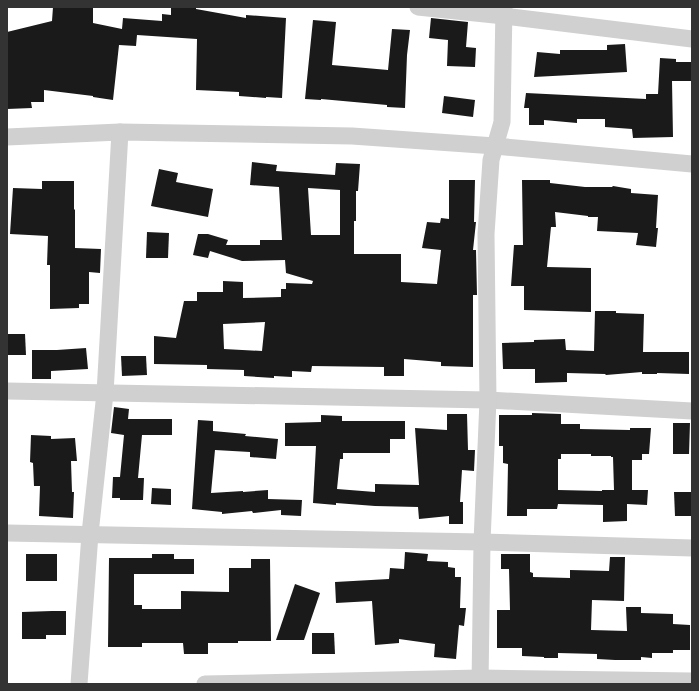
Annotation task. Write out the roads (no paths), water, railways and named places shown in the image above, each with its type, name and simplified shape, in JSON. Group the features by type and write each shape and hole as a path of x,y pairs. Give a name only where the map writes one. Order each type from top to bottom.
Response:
{"street":[{"path":"418,7 504,11 692,39"},
{"path":"480,681 482,542 488,400 486,234 491,160 502,122 504,11"},
{"path":"79,684 90,534 105,393 120,132"},
{"path":"7,137 120,132 352,136 495,146 692,164"},
{"path":"7,391 488,400 692,411"},
{"path":"7,533 482,542 692,548"},
{"path":"205,684 480,681 692,681"}]}
